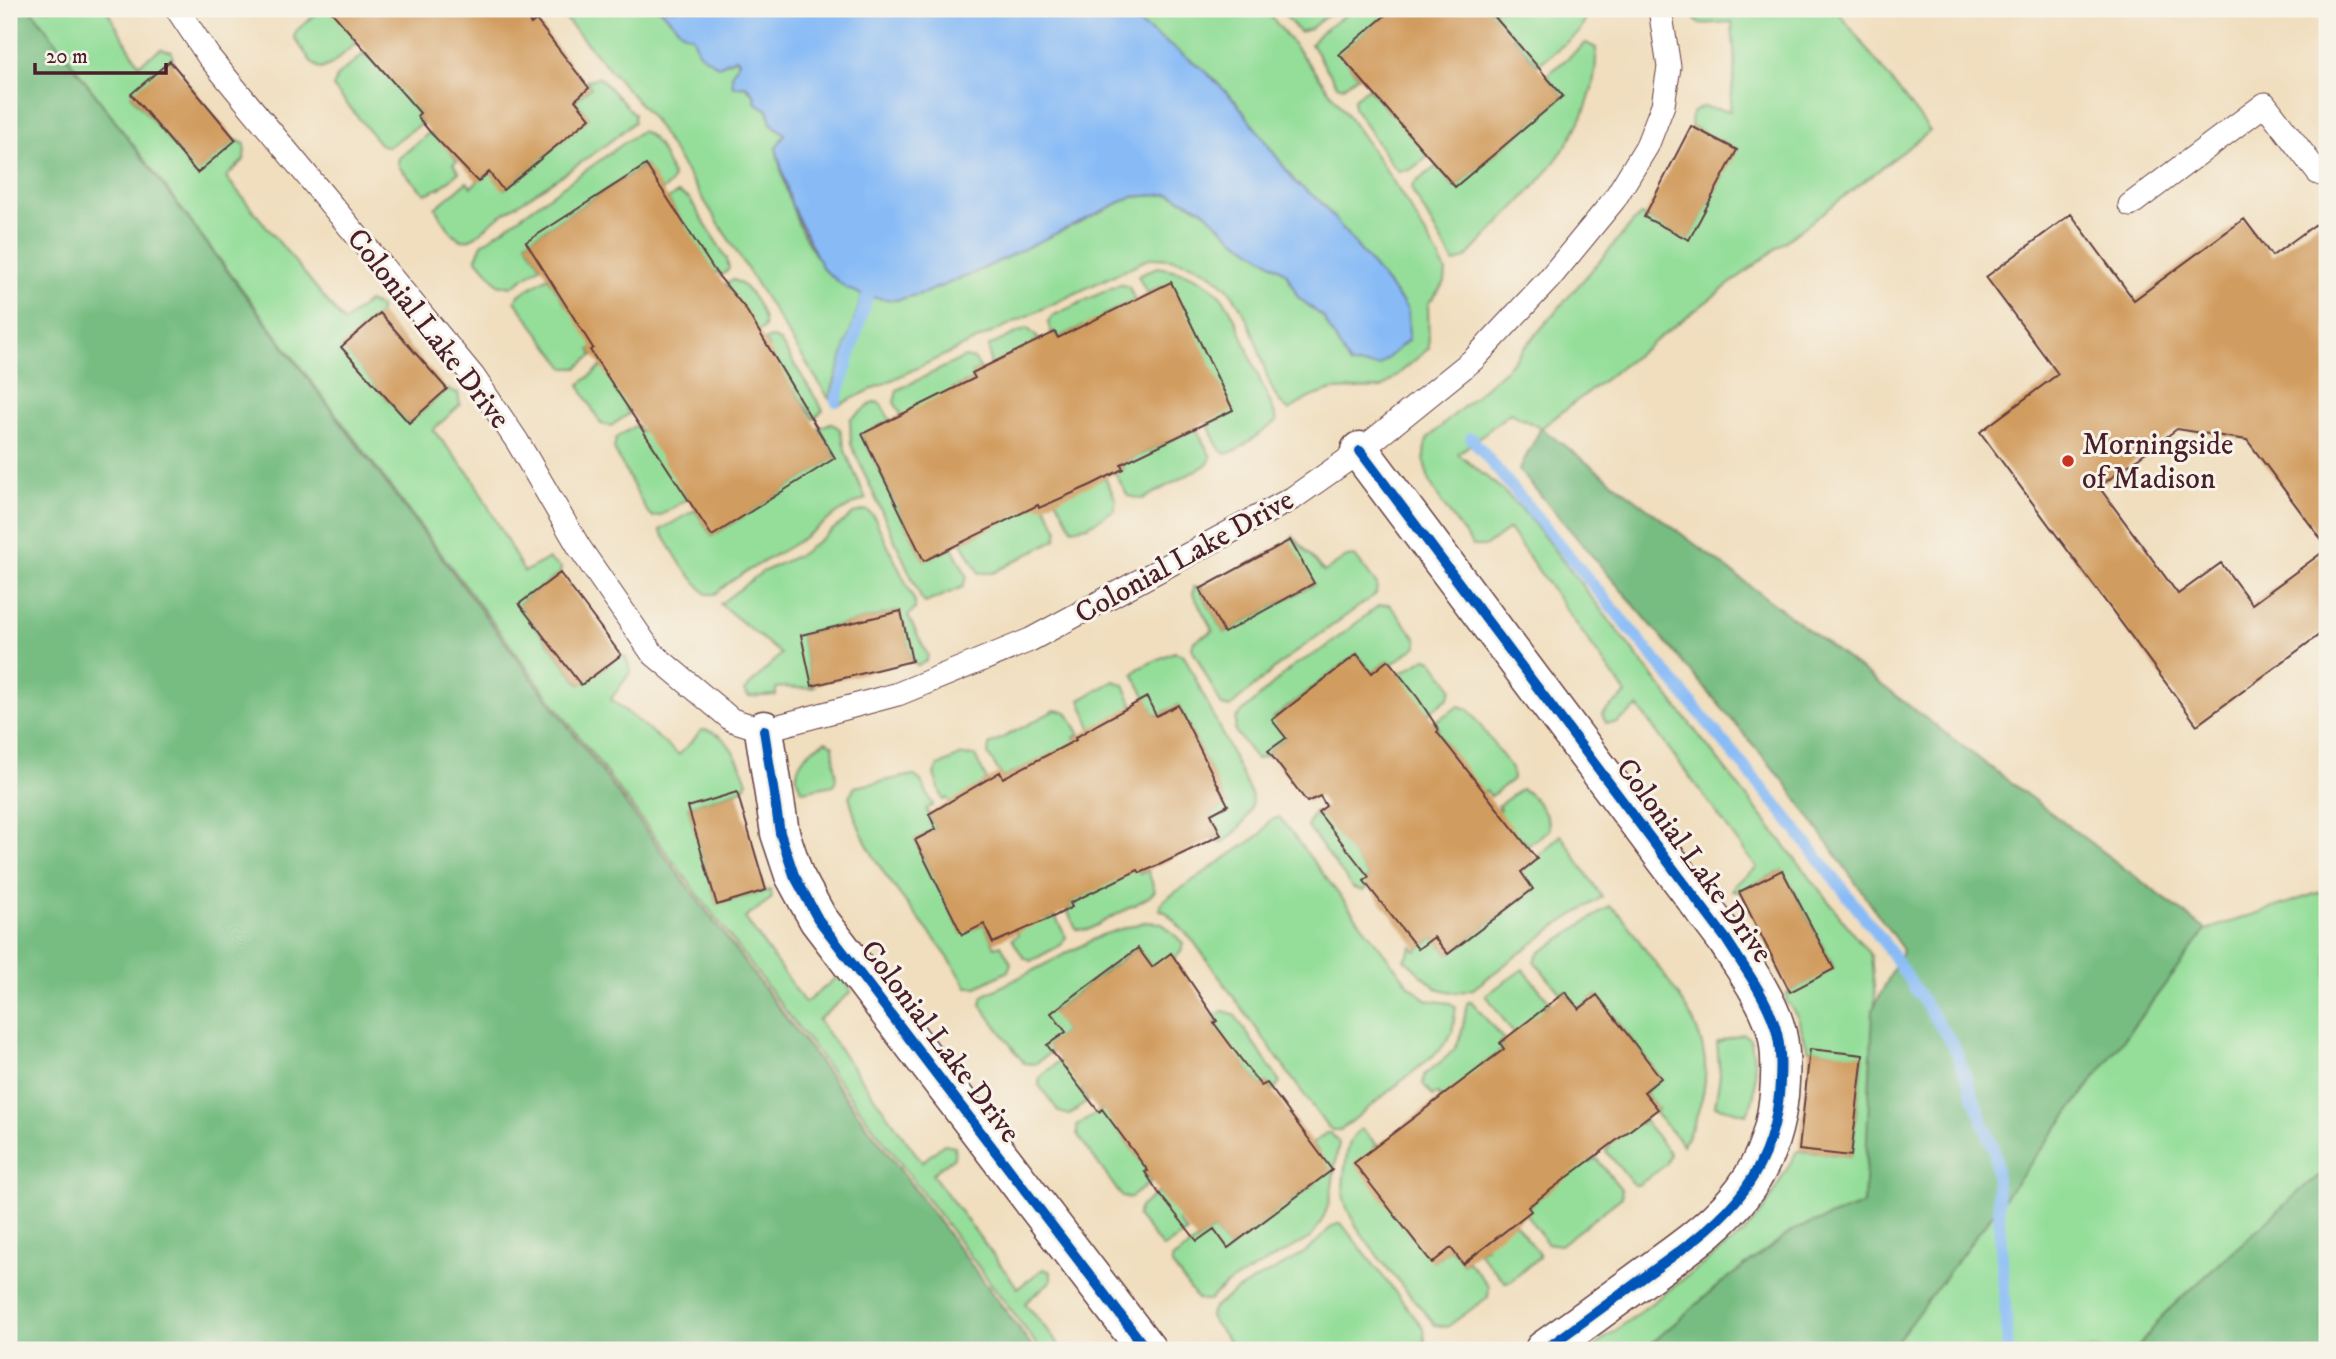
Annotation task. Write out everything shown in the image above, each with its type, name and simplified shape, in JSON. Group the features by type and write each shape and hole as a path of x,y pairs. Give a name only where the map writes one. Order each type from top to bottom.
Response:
{"street":[{"name":"Colonial Lake Drive","path":"1360,451 1726,939 1754,982 1775,1026 1782,1066 1774,1129 1768,1150 1749,1186 1709,1231 1544,1350"},
{"name":"Colonial Lake Drive","path":"764,730 780,834 794,875 818,919 1147,1350"}],"lane":[{"name":"Colonial Lake Drive","path":"177,9 209,57 473,376 517,442 579,547 652,653 732,720 764,730 898,694 1030,640 1293,498 1360,451 1474,359 1549,279 1614,201 1647,146 1663,105 1670,67 1660,9"},
{"path":"2130,205 2265,104 2318,173 2327,176"}],"green space":[{"path":"9,9 31,9 1035,1350 9,1350"},
{"path":"31,9 106,9 139,64 161,49 172,52 173,64 170,62 131,95 197,172 236,140 245,144 244,160 226,177 344,322 368,302 380,307 380,313 342,347 409,423 447,389 458,393 460,405 433,430 472,477 524,572 548,559 561,568 560,573 519,604 580,685 621,655 625,656 631,671 611,699 679,755 702,730 719,735 731,748 747,782 743,789 688,807 717,904 770,890 772,898 745,918 805,1003 836,978 844,977 851,992 818,1020 922,1162 944,1144 955,1146 954,1157 932,1174 1018,1288 1043,1269 1051,1272 1051,1281 1025,1303 1063,1350 1041,1350"},
{"path":"322,9 335,9 350,27 367,26 353,38 356,43 332,64 321,69 312,63 294,37 297,30"},
{"path":"557,9 660,9 693,37 699,53 726,63 736,57 739,61 732,75 754,94 756,103 768,110 771,123 785,134 776,148 802,233 827,269 843,284 862,295 829,399 653,119"},
{"path":"1119,9 1265,9 1385,169 1446,271 1445,282 1428,304 1429,348 1382,388 1332,390 1309,398 1289,410 1279,401 1272,389 1248,321 1227,288 1213,275 1196,266 1175,260 1150,258 839,405 870,297 896,300 924,293 972,274 1131,197 1170,194 1202,209 1231,236 1286,273 1298,297 1323,316 1350,364 1403,303 1320,201 1296,183 1236,102 1203,69"},
{"path":"1280,9 1335,9 1310,29 1299,32"},
{"path":"1354,9 1393,9 1340,54 1358,76 1343,87 1337,85 1311,44 1320,33"},
{"path":"1487,9 1580,9 1585,20 1579,32 1538,65 1513,37 1501,46 1496,19"},
{"path":"1693,9 1836,9 1930,131 1541,428 1510,413 1458,454 1500,488 1527,515 1871,956 1875,997 1864,1205 1794,1230 1720,1284 1644,1350 1590,1350 1744,1233 1765,1208 1797,1151 1851,1156 1863,1056 1808,1049 1797,1016 1786,1001 1787,993 1834,968 1782,870 1739,892 1732,891 1735,884 1757,868 1638,707 1616,723 1606,723 1602,714 1626,694 1509,529 1486,546 1473,546 1437,495 1425,466 1424,452 1428,438 1506,369 1636,219 1641,215 1689,240 1736,150 1691,126 1692,113 1702,107 1730,111 1735,64 1732,22 1699,24 1693,17"},
{"path":"1586,43 1596,48 1594,80 1585,110 1571,138 1532,189 1466,258 1454,263 1412,190 1413,184 1437,166 1455,187 1563,96 1546,76"},
{"path":"365,53 368,57 372,54 420,113 417,117 422,123 388,147 380,144 333,87 338,75"},
{"path":"599,77 634,114 634,122 584,160 497,218 476,236 461,240 451,232 435,208 467,182 471,187 489,172 504,189 589,118 575,100 591,87 586,81"},
{"path":"1368,88 1389,112 1401,102 1429,156 1410,170 1399,171 1393,166 1354,108 1354,99"},
{"path":"448,124 443,143 457,161 453,164 459,172 440,188 425,194 399,167 398,159 430,132 434,136"},
{"path":"641,131 652,138 661,150 673,177 670,184 662,191 645,165 526,242 541,266 511,287 498,284 476,258 482,244"},
{"path":"678,193 689,198 727,259 729,269 721,276 718,271 715,274 668,199"},
{"path":"1157,267 1180,272 1212,288 1232,312 1239,328 1277,421 1237,450 1225,454 1209,426 1200,402 1170,283 1147,293 1138,276"},
{"path":"548,277 566,305 579,298 594,347 590,350 593,355 577,368 565,368 515,301 520,294"},
{"path":"733,280 744,287 755,300 764,328 758,331 711,301 730,289 726,284"},
{"path":"1120,284 1129,287 1135,300 1102,316 1089,338 1082,326 1058,338 1055,332 1051,333 1048,322 1052,316"},
{"path":"1027,328 1039,339 1032,343 1042,363 990,364 989,346"},
{"path":"773,338 780,341 823,410 814,419 794,390 779,399 765,350 769,347 764,340"},
{"path":"965,357 974,359 981,369 972,373 975,378 952,389 958,403 901,415 894,402 897,390"},
{"path":"601,367 646,396 626,409 630,413 611,426 601,424 579,385"},
{"path":"874,402 880,403 890,420 862,435 924,560 952,547 967,576 963,587 925,603 851,444 850,419"},
{"path":"831,423 840,429 846,453 866,499 734,579 715,594 706,594 682,566 660,530 695,510 712,536 836,457 819,428"},
{"path":"637,425 641,432 646,429 688,499 653,517 646,510 614,449 616,438"},
{"path":"1196,428 1211,457 1208,464 1143,499 1128,496 1115,473 1123,469 1121,464"},
{"path":"1541,428 2206,930 1890,1350 1644,1350 1720,1284 1794,1230 1864,1204 1873,1009 1903,950 1784,781 1519,470"},
{"path":"1105,477 1116,500 1114,510 1088,526 1072,529 1056,499"},
{"path":"1037,503 1045,505 1058,530 1056,539 993,573 979,573 962,542"},
{"path":"866,510 873,515 915,602 915,609 908,616 928,656 926,661 918,666 912,661 900,611 801,635 812,685 815,687 776,688 776,695 749,697 744,691 781,654 720,604 762,572 801,554 855,513"},
{"path":"1293,536 1324,572 1347,557 1355,556 1377,585 1376,594 1286,659 1230,707 1222,706 1192,648 1194,641 1213,631 1193,594 1194,587 1202,587 1200,590 1224,633 1314,584 1289,541"},
{"path":"1389,604 1416,638 1417,646 1392,664 1388,660 1372,673 1357,654 1272,719 1286,738 1268,751 1270,755 1256,759 1235,731 1236,718 1293,666 1325,648 1378,606"},
{"path":"1174,652 1184,655 1251,794 1248,815 1234,834 1222,843 1213,839 1221,835 1211,814 1227,805 1178,705 1156,716 1133,674 1139,668"},
{"path":"1427,658 1433,661 1452,688 1448,698 1427,714 1399,674"},
{"path":"1114,681 1124,685 1133,705 1099,748 1080,700"},
{"path":"1459,706 1469,710 1512,769 1513,779 1491,796 1486,790 1482,793 1437,732 1439,729 1434,722"},
{"path":"1055,710 1067,712 1080,735 1074,737 1076,742 1003,778 988,754 989,745"},
{"path":"826,741 833,745 836,777 834,785 803,791 798,783 798,768 806,755"},
{"path":"962,755 975,756 987,780 951,804 947,798 943,800 934,774 938,766"},
{"path":"913,775 921,781 933,805 926,809 936,829 915,840 962,934 984,924 995,947 1001,945 1011,963 1008,971 977,987 967,987 884,873 858,824 849,796 855,787"},
{"path":"1521,789 1540,806 1549,824 1549,830 1528,845 1522,838 1518,842 1485,821 1500,809 1498,806"},
{"path":"1314,813 1318,817 1322,814 1369,877 1365,880 1368,885 1363,891 1353,888 1307,826"},
{"path":"1279,817 1409,985 1427,1000 1450,1003 1456,1007 1452,1033 1440,1050 1341,1130 1332,1130 1325,1124 1194,942 1167,913 1159,909 1164,900 1261,834 1269,821"},
{"path":"1561,835 1602,897 1553,928 1473,989 1456,993 1436,988 1405,960 1412,946 1416,951 1434,937 1448,954 1533,889 1521,872"},
{"path":"1137,868 1140,874 1148,871 1155,891 1149,897 1088,930 1076,929 1067,910 1072,908 1070,903"},
{"path":"2327,890 2327,1173 2310,1182 2165,1313 2136,1350 1890,1350 2206,930"},
{"path":"1039,902 1047,920 1055,916 1066,937 1061,945 1031,961 1023,957 1012,939 1018,935 1016,929"},
{"path":"1610,906 1626,922 1683,1002 1702,1045 1704,1091 1683,1145 1654,1112 1658,1109 1644,1092 1661,1078 1597,995 1579,1009 1565,991 1561,994 1534,961 1538,954"},
{"path":"1144,922 1162,923 1183,943 1181,952 1173,960 1152,967 1137,948 1052,1012 1066,1032 1048,1045 1052,1051 1035,1064 1024,1063 981,1005 983,996 1102,935"},
{"path":"1523,969 1550,1002 1544,1007 1549,1013 1513,1033 1486,995"},
{"path":"1471,1001 1504,1040 1500,1043 1504,1049 1481,1066 1488,1076 1441,1098 1437,1093 1433,1096 1423,1084 1424,1075 1457,1045 1467,1003"},
{"path":"1223,1011 1234,1014 1280,1082 1273,1091 1267,1083 1261,1086 1212,1025 1217,1021 1213,1017"},
{"path":"1743,1034 1750,1039 1755,1078 1753,1098 1746,1114 1715,1106 1720,1075 1717,1043"},
{"path":"1059,1061 1097,1080 1081,1091 1088,1101 1069,1115 1059,1112 1039,1085 1040,1077"},
{"path":"1103,1109 1148,1171 1144,1173 1151,1182 1130,1198 1122,1197 1077,1134 1077,1126"},
{"path":"1637,1120 1640,1124 1644,1120 1670,1154 1667,1164 1638,1185 1633,1184 1606,1151 1610,1147 1598,1132"},
{"path":"1362,1129 1377,1145 1374,1148 1383,1160 1433,1262 1451,1248 1463,1264 1468,1261 1489,1286 1488,1297 1447,1327 1435,1325 1370,1246 1349,1213 1343,1190 1346,1156 1352,1139"},
{"path":"1326,1133 1331,1133 1339,1143 1329,1203 1325,1215 1310,1238 1227,1284 1209,1300 1198,1300 1172,1265 1172,1259 1214,1229 1228,1248 1316,1182 1303,1165 1319,1153 1313,1143"},
{"path":"1588,1158 1591,1162 1596,1158 1621,1189 1622,1197 1560,1245 1547,1243 1526,1214 1528,1207"},
{"path":"2327,1173 2327,1350 2136,1350 2165,1313 2310,1182"},
{"path":"1158,1192 1182,1217 1178,1221 1187,1232 1163,1248 1137,1216 1140,1207"},
{"path":"1341,1223 1424,1329 1425,1342 1415,1350 1236,1350 1210,1317 1211,1311 1233,1293 1308,1250 1328,1230"},
{"path":"1515,1223 1539,1253 1539,1257 1511,1281 1505,1282 1478,1252 1486,1247 1483,1243"}],"water":[{"path":"660,9 1119,9 1203,69 1236,102 1296,183 1320,201 1403,303 1408,311 1409,339 1379,366 1350,365 1323,317 1298,297 1286,273 1231,236 1202,209 1170,194 1131,197 972,274 924,293 896,300 867,297 846,288 823,269 792,206 776,148 785,134 771,123 768,110 756,103 754,94 746,86 733,87 732,75 739,61 736,58 718,66 699,53 693,37 683,33"}],"building":[{"path":"329,9 518,9 531,24 536,20 589,88 575,100 590,118 503,190 489,172 478,182 430,132 417,116 420,113"},
{"path":"1393,9 1488,9 1563,96 1455,187 1339,54"},
{"path":"170,61 236,140 197,173 131,94"},
{"path":"1691,126 1737,150 1689,240 1644,217"},
{"path":"646,165 716,273 745,308 835,458 712,536 590,350 593,348 526,242"},
{"name":"Morningside of Madison","path":"2071,214 2134,300 2244,219 2272,256 2327,216 2327,547 2247,440 2177,429 2099,487 2178,594 2221,563 2252,604 2327,549 2327,629 2197,725 1980,432 2058,374 1986,277"},
{"path":"1171,282 1233,410 1121,464 1123,469 1091,485 1039,508 1038,505 924,561 862,434 975,378 972,373 1055,332 1058,338"},
{"path":"380,313 447,389 409,423 341,347"},
{"path":"1290,540 1314,583 1224,633 1200,589"},
{"path":"560,573 621,655 581,685 519,604"},
{"path":"901,611 912,661 812,686 801,635"},
{"path":"1357,654 1372,673 1388,660 1418,698 1439,730 1437,732 1537,859 1521,872 1533,889 1448,954 1434,937 1418,949 1364,881 1369,877 1318,812 1326,806 1320,796 1307,802 1268,751 1286,738 1272,720"},
{"path":"1147,697 1156,716 1178,705 1228,805 1211,814 1221,835 1159,865 1140,873 1138,870 1070,903 1072,907 1055,916 993,943 984,924 962,935 915,840 936,829 929,814 1000,772 1003,778 1076,740 1075,738 1098,724"},
{"path":"737,792 766,890 717,905 688,807"},
{"path":"1782,870 1834,969 1790,992 1739,892"},
{"path":"1138,948 1152,967 1171,953 1217,1021 1214,1023 1261,1086 1267,1083 1332,1170 1228,1248 1214,1229 1197,1241 1158,1192 1145,1172 1148,1171 1102,1109 1099,1112 1047,1045 1066,1032 1051,1013"},
{"path":"1565,992 1579,1009 1597,995 1661,1078 1644,1092 1658,1109 1528,1207 1531,1211 1463,1264 1451,1248 1432,1263 1354,1163 1504,1049 1500,1043"},
{"path":"1810,1049 1863,1055 1851,1156 1799,1150"}],"waterway":[{"path":"836,401 867,297"},
{"path":"1471,438 1782,812 1883,941 1954,1046 1995,1153 2008,1350"}],"cycle path":[{"path":"1360,451 1726,939 1760,992 1777,1034 1780,1078 1774,1127 1752,1179 1736,1201 1696,1239 1544,1350"},
{"path":"764,730 780,833 794,875 818,919 1147,1350"}],"place":[{"name":"Morningside of Madison","path":"2068,461"}]}
